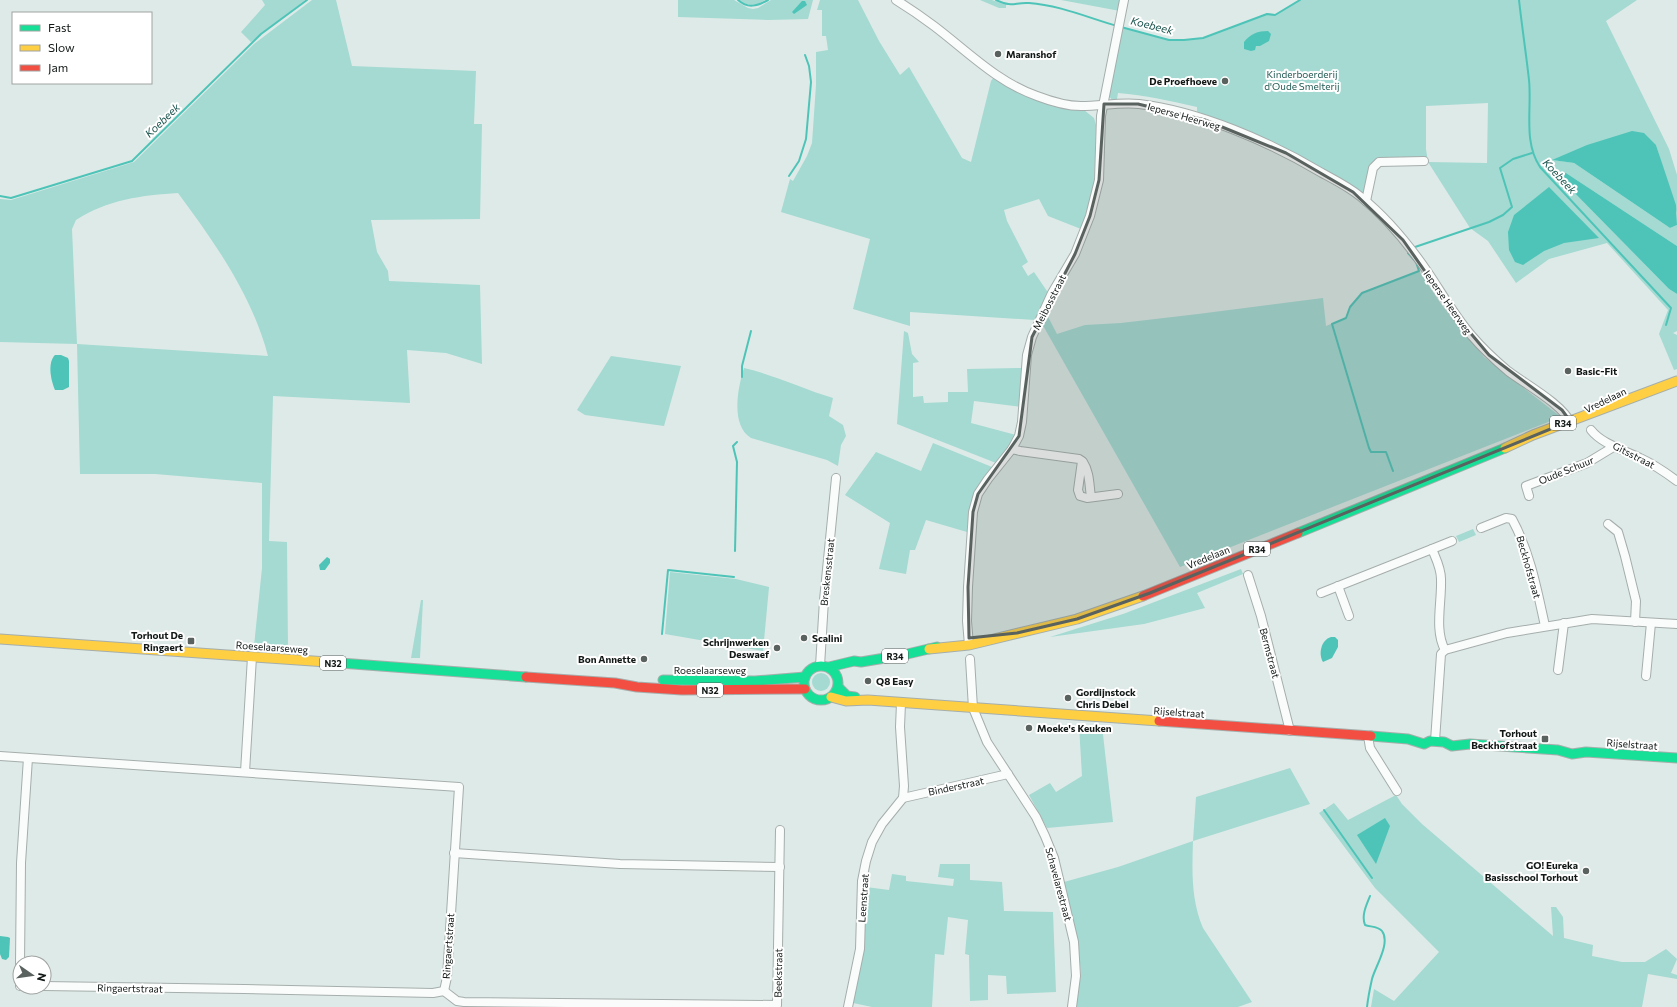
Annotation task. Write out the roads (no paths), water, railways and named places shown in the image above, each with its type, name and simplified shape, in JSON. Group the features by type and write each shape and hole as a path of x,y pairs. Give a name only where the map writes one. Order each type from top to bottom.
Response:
{"main road":[{"name":"Vredelaan","path":"825,666 854,661 860,662 969,642 1077,619 1150,593 1493,454 1533,435 1571,424 1677,381"},
{"name":"Roeselaarseweg","path":"0,639 615,683 638,688 698,690 805,689"},
{"name":"Vredelaan","path":"838,683 860,662"},
{"path":"825,666 836,674 838,683 831,697 825,700 813,698 805,689 805,677 811,669 825,666"},
{"name":"Roeselaarseweg","path":"615,683 638,680 755,681 805,677"},
{"name":"Rijselstraat","path":"838,683 847,696 868,700 901,703 1408,739 1415,736 1424,736 1436,741 1453,739 1470,744 1558,750 1566,747 1577,748 1586,752 1677,758"},
{"name":"Rijselstraat","path":"831,697 846,701 868,700"}],"street":[{"name":"Ieperse Heerweg","path":"896,0 933,25 1006,82 1021,90 1057,102 1078,106 1127,103 1150,106 1183,114 1223,127 1273,147 1310,165 1348,188 1366,201 1416,255 1470,334 1489,355 1562,410 1571,424"},
{"name":"Meibosstraat","path":"969,642 968,587 973,512 978,494 1012,449 1019,436 1022,422 1027,355 1032,337 1052,294 1075,254 1096,196 1099,180 1101,116 1124,0"},
{"path":"1366,201 1373,168 1379,162 1424,161"},
{"name":"Gitsstraat","path":"1591,430 1595,435 1660,469 1677,481"},
{"name":"Oude Schuur","path":"1529,496 1526,486 1588,463 1615,446"},
{"path":"1012,449 1079,459 1086,468 1090,480 1091,497"},
{"path":"1082,461 1078,490 1080,496 1087,498 1118,494"},
{"name":"Breskensstraat","path":"825,666 824,600 836,478"},
{"name":"Beckhofstraat","path":"1481,528 1506,518 1512,519 1521,535 1528,557 1546,626"},
{"path":"1608,524 1618,532 1625,556 1636,601 1635,622"},
{"path":"1321,593 1452,541"},
{"path":"1432,549 1440,568 1440,641 1445,650"},
{"name":"Bermstraat","path":"1248,576 1264,630 1290,731"},
{"path":"1338,586 1349,616"},
{"path":"1436,741 1441,654 1445,650 1507,633 1592,619 1677,624"},
{"path":"1558,670 1564,623"},
{"path":"1646,676 1650,623"},
{"path":"245,772 252,657"},
{"path":"970,659 974,708"},
{"path":"901,703 900,727 904,786 903,798"},
{"name":"Schavelarestraat","path":"974,708 987,742 1036,817 1054,858 1074,942 1076,976 1072,1007"},
{"path":"1368,736 1370,748 1396,791"},
{"name":"Ringaertstraat","path":"0,756 459,787 444,991 432,993 52,986"},
{"path":"20,955 21,863 28,758"},
{"name":"Binderstraat","path":"903,798 1008,774"},
{"name":"Leenstraat","path":"848,1007 860,949 862,881 866,861 872,842 882,824 903,798"},
{"name":"Beekstraat","path":"444,991 457,1001 464,1002 777,1005 780,830"},
{"path":"454,853 620,864 780,867"}],"water":[{"path":"802,1 805,1 807,5 794,14 792,12"},
{"path":"1268,31 1271,34 1269,41 1260,46 1256,46 1255,50 1251,51 1244,49 1244,42 1249,37 1258,32"},
{"path":"1632,131 1644,133 1656,145 1676,205 1677,225 1670,228 1574,163 1552,160 1587,145"},
{"path":"1566,173 1677,246 1677,294 1669,289 1556,174"},
{"path":"1549,187 1599,238 1564,243 1544,251 1523,265 1515,262 1509,250 1508,232 1514,215"},
{"path":"55,355 61,355 68,358 69,361 69,387 63,390 55,390 52,382 50,367"},
{"path":"327,557 330,559 330,563 325,570 320,570 319,565"},
{"path":"1331,637 1335,637 1338,640 1338,647 1332,658 1323,662 1321,659 1321,648 1325,641"},
{"path":"1385,818 1390,826 1376,864 1357,835"},
{"path":"0,936 10,938 9,957 6,960 2,959 0,954"}],"waterway":[{"name":"Koebeek","path":"0,196 11,198 132,161 261,34 307,0"},
{"name":"Koebeek","path":"738,0 749,6 760,4 768,0"},
{"name":"Koebeek","path":"996,0 1006,4 1029,3 1051,6 1117,26"},
{"name":"Koebeek","path":"1121,27 1169,40 1203,38 1267,14 1275,15 1300,0"},
{"name":"Koebeek","path":"1519,0 1530,91 1530,136 1535,157 1540,167 1671,308 1666,325"},
{"path":"789,176 799,161 806,139 811,82 809,66 805,55"},
{"path":"1415,247 1489,222 1503,215 1512,207 1500,168 1513,159 1532,153"},
{"path":"1393,471 1386,452 1371,452 1369,448 1332,324 1346,318 1350,307 1362,293 1419,271 1416,262 1408,253"},
{"path":"742,377 742,366 751,331"},
{"path":"735,551 737,462 733,446 737,442"},
{"path":"662,634 668,570 734,577"},
{"path":"1324,810 1372,878"},
{"path":"1367,1007 1372,979 1382,955 1385,942 1384,936 1380,929 1365,925 1364,914 1370,896"}],"place":[{"name":"Maranshof","path":"998,54"},
{"name":"De Proefhoeve","path":"1225,81"},
{"name":"Basic-Fit","path":"1568,371"},
{"name":"Scalini","path":"804,638"},
{"name":"Torhout De Ringaert","path":"191,641"},
{"name":"Schrijnwerken Deswaef","path":"777,648"},
{"name":"Bon Annette","path":"644,659"},
{"name":"Q8 Easy","path":"868,681"},
{"name":"Gordijnstock Chris Debel","path":"1068,698"},
{"name":"Moeke's Keuken","path":"1029,728"},
{"name":"Torhout Beckhofstraat","path":"1545,739"},
{"name":"GO! Eureka Basisschool Torhout","path":"1586,871"}],"park label":[{"name":"Kinderboerderij d'Oude Smelterij","path":"1302,80"}]}
